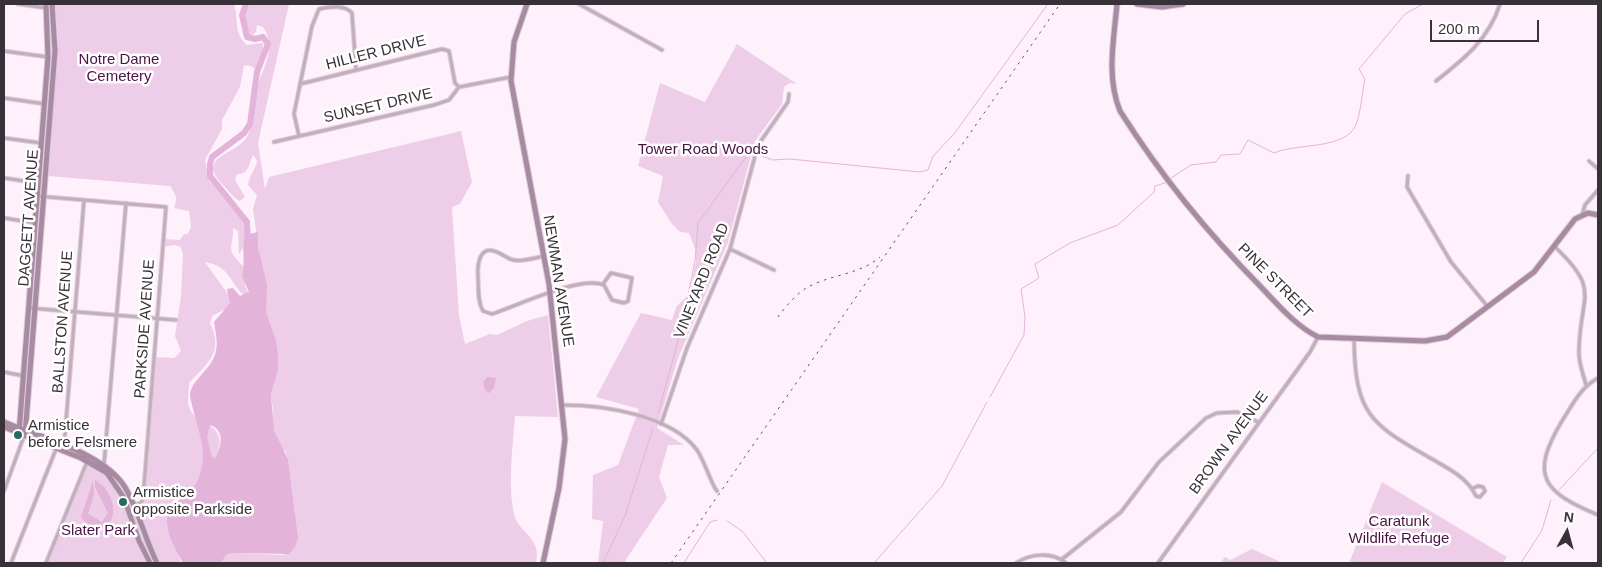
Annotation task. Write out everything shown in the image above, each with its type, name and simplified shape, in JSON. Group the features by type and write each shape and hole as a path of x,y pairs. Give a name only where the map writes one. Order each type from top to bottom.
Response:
{"street":[{"path":"18,4 52,6"},
{"name":"NEWMAN AVENUE","path":"527,4 514,42 511,77 513,101 550,293 562,405 564,458 543,563"},
{"path":"579,4 662,50"},
{"name":"PINE STREET","path":"1117,4 1112,72 1115,98 1120,110 1188,208 1276,303 1308,332 1318,337 1438,340 1454,333 1534,272 1575,219 1582,215"},
{"path":"1137,4 1162,7 1183,4"},
{"path":"1436,81 1478,45 1492,24 1500,4"},
{"name":"DAGGETT AVENUE","path":"32,308 35,223 40,196 38,183 41,143 48,104 46,6"},
{"name":"DAGGETT AVENUE","path":"22,432 40,196 55,47 52,6"},
{"path":"299,136 294,114 314,20 319,9 340,7 348,8 352,13 356,70"},
{"name":"HILLER DRIVE","path":"300,84 442,49 449,51 455,82 459,87"},
{"path":"4,51 48,57"},
{"name":"SUNSET DRIVE","path":"274,142 449,100 459,87 511,77"},
{"name":"VINEYARD ROAD","path":"661,424 682,361 730,249 758,145 788,102 789,94"},
{"path":"4,98 48,104"},
{"path":"4,138 41,143"},
{"path":"1589,161 1598,169"},
{"path":"1408,176 1407,187 1451,262 1488,307"},
{"path":"4,178 38,183"},
{"path":"1598,190 1585,205 1582,215 1598,215"},
{"path":"40,196 126,203 104,464"},
{"name":"BALLSTON AVENUE","path":"64,447 84,200"},
{"name":"PARKSIDE AVENUE","path":"126,203 166,207 143,499 141,502 133,505"},
{"path":"4,218 35,223"},
{"path":"1554,246 1583,270"},
{"path":"730,249 774,270"},
{"path":"544,256 514,261 498,252 488,250 482,253 478,259 479,297 483,311 492,314 550,293 589,283 603,284 609,291 612,300 624,303 628,301 632,278 611,273 603,284"},
{"path":"1586,385 1579,350 1590,289"},
{"path":"32,308 176,320"},
{"name":"BROWN AVENUE","path":"1158,563 1310,352 1318,337"},
{"path":"1354,339 1356,384 1368,413 1387,433 1459,475 1472,489"},
{"path":"4,372 27,376"},
{"path":"1598,378 1586,385 1550,443 1544,459 1544,471 1553,491 1562,499 1598,515"},
{"path":"562,405 600,408 639,416 661,424 680,434 692,444 707,465 714,489 717,491"},
{"path":"1061,560 1121,512 1159,462 1206,418 1228,411 1237,412 1258,422"},
{"path":"4,422 104,471 117,485 150,563"},
{"path":"4,427 64,447 104,464 124,486 133,505 146,543 157,563"},
{"path":"4,491 22,432"},
{"path":"11,563 56,449"},
{"path":"46,563 87,461"},
{"path":"1016,563 1037,555 1061,560 1066,563"}],"green space":[{"path":"55,4 234,4 240,36 247,45 263,43 263,51 256,70 251,66 244,65 240,87 222,120 222,129 205,160 209,180 245,221 245,238 241,251 239,254 238,231 233,228 231,249 233,255 248,272 245,283 253,301 240,291 222,269 205,262 235,304 212,316 210,323 214,333 215,349 208,363 189,383 188,401 190,410 196,417 215,429 220,445 214,462 199,486 183,489 174,501 168,517 167,528 175,540 181,563 48,563 87,463 100,470 110,480 119,492 125,505 133,505 142,501 155,357 174,358 181,351 175,336 181,296 183,254 181,247 174,245 163,247 164,239 180,240 184,234 188,234 191,227 189,211 174,208 176,198 170,186 48,176 58,43"},
{"path":"248,4 289,4 258,143 265,189 269,177 461,131 472,182 460,204 452,207 459,316 465,344 490,334 497,335 527,321 548,315 558,417 515,416 511,467 511,494 515,517 536,548 536,563 221,563 227,554 284,555 295,515 288,459 285,450 270,454 273,409 271,395 274,384 265,338 266,302 253,209 257,195 248,185 257,160 253,155 248,168 241,174 237,174 235,180 245,197 240,201 224,186 216,176 213,168 215,162 220,157 247,137 252,121 254,97 269,52 269,43 263,27 257,25 256,32 250,37 245,33 244,17"},
{"name":"Tower Road Woods","path":"737,44 797,84 790,83 784,87 782,104 755,141 728,242 678,358 657,428 684,445 668,445 659,477 667,498 625,561 628,563 598,563 603,521 592,519 593,475 618,465 639,409 596,397 641,313 672,320 676,307 689,294 696,262 696,251 689,233 680,232 672,224 658,202 663,176 638,166 660,83 705,102"},
{"name":"Caratunk Wildlife Refuge","path":"1382,482 1507,557 1503,563 1349,563"},
{"path":"1252,549 1283,563 1220,563 1225,557 1230,560"}],"shaded area":[{"path":"258,232 258,247 267,285 266,312 276,341 278,356 278,369 271,395 274,431 288,459 298,538 295,547 289,554 235,553 227,554 221,563 183,563 170,537 167,521 171,509 197,482 202,468 202,446 190,393 215,356 217,344 214,322 230,303 227,289 233,288 240,296 249,292 242,276 245,235","holes":["210,425 215,427 221,440 215,459 212,457 207,437"]},
{"path":"487,377 496,378 494,388 489,393 485,390 483,382"},
{"path":"95,480 106,490 112,503 112,518 103,529 86,523 81,517 93,481 94,495 88,514 102,522 108,513 95,487"}],"waterway":[{"path":"246,4 242,15 247,37 255,39 263,37 268,44 257,72 250,124 244,133 212,157 210,176 247,222 248,242"},
{"path":"760,155 772,160 790,159 920,172 928,170 933,156 954,134 1048,4"},
{"path":"1171,178 1191,165 1216,162 1221,155 1240,154 1248,140 1274,153 1342,139 1350,133 1358,120 1365,79 1359,69 1405,14 1423,4"},
{"path":"658,414 680,334 695,261 698,223 746,157"},
{"path":"990,397 1024,335 1025,317 1021,289 1039,278 1035,264 1070,243 1118,225 1154,192 1155,186 1165,183"},
{"path":"874,563 942,486 987,402"},
{"path":"603,563 625,516 653,428"},
{"path":"1559,490 1598,448"},
{"path":"1521,563 1542,530 1551,500"},
{"path":"684,563 710,522 717,520"},
{"path":"727,521 742,531 767,563"}],"railway":[{"path":"671,563 1060,4"},
{"path":"778,317 791,300 808,287 826,279 854,271 880,257"}],"place":[{"name":"Armistice before Felsmere","path":"18,435"},
{"name":"Armistice opposite Parkside","path":"123,502"}],"park label":[{"name":"Notre Dame Cemetery","path":"119,68"},
{"name":"Slater Park","path":"98,531"}]}
